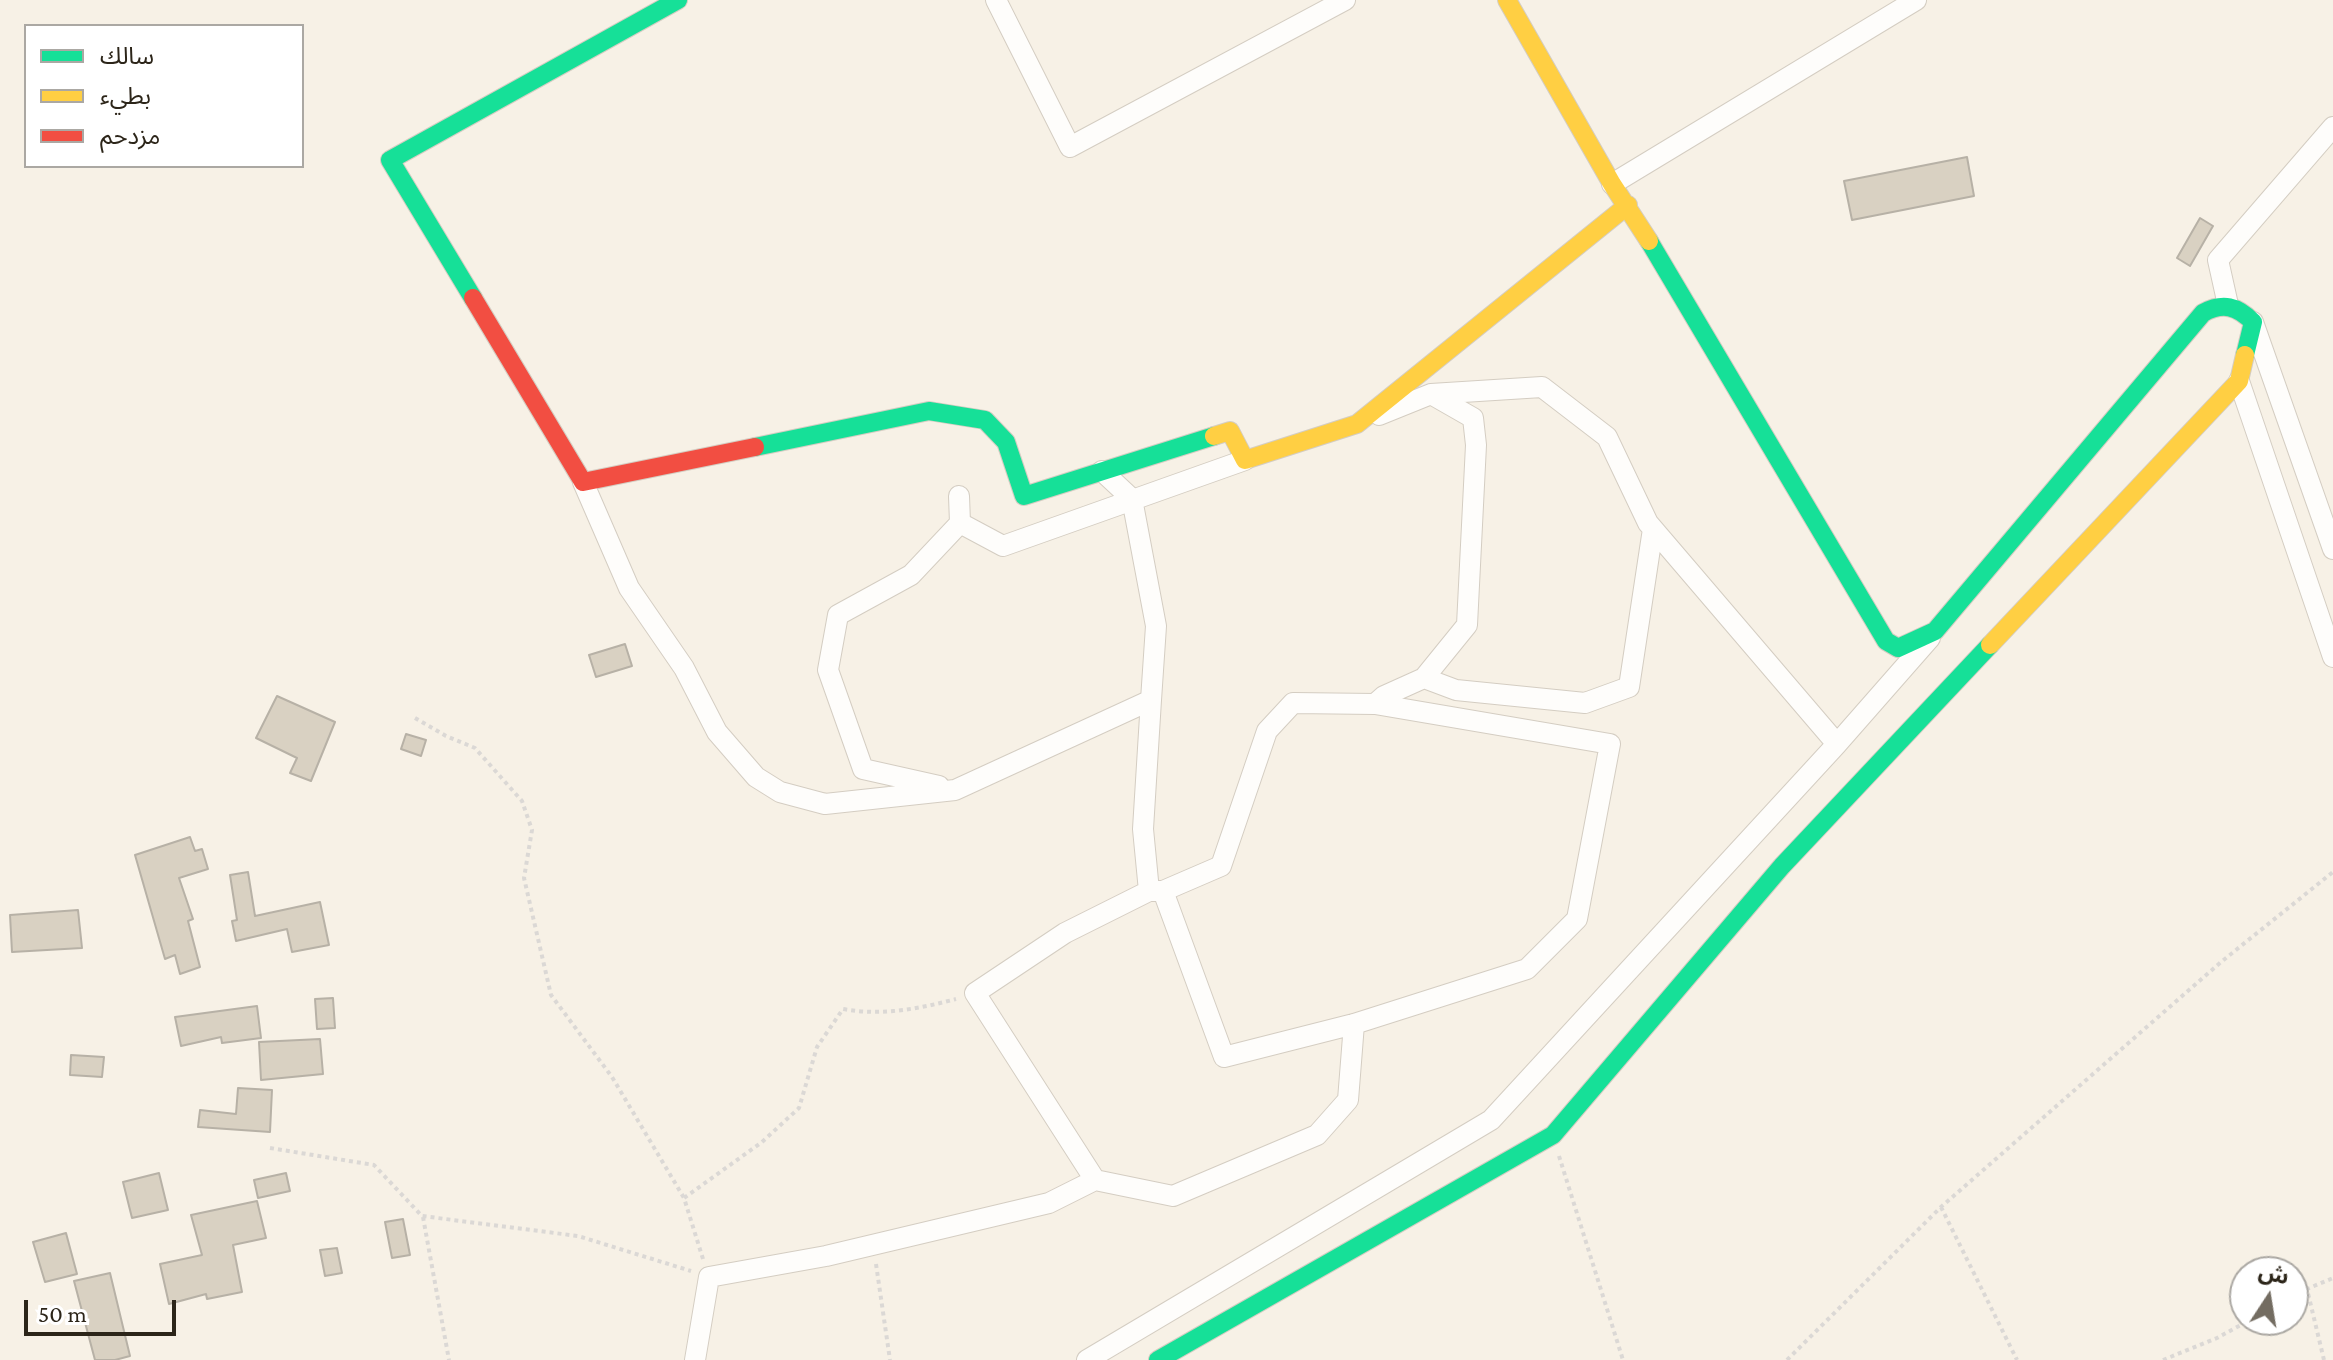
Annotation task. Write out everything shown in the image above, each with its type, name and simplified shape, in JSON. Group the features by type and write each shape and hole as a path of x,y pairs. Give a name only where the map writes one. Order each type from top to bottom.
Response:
{"street":[{"path":"678,0 390,160 583,482 629,588 684,668 717,732 756,777 780,792 825,804 955,790 1151,700"},
{"path":"996,0 1070,147 1345,0"},
{"path":"1507,0 1612,184 1628,205 1886,641 1898,648 1935,631"},
{"path":"1612,184 1916,0"},
{"path":"2228,305 2218,260 2333,127"},
{"path":"1357,424 1628,205"},
{"path":"1087,1360 1491,1120 1837,744 2203,313 2216,304 2228,305 2253,322 2333,549"},
{"path":"1158,1360 1553,1135 1782,866 2239,381 2253,322"},
{"path":"2239,381 2333,657"},
{"path":"960,523 1003,546 1245,460 1357,424 1431,394 1542,387 1607,437 1648,523 1837,744"},
{"path":"1375,704 1384,696 1424,678 1467,625 1476,445 1473,418 1431,394"},
{"path":"583,482 929,411 985,420 1006,442 1024,496 1230,431 1245,460"},
{"path":"1095,1180 975,993 1065,933 1156,891 1221,866 1267,731 1293,703 1375,704 1610,744 1577,919 1527,969 1354,1024 1224,1057 1156,891 1143,829 1156,626 1132,499 1102,471"},
{"path":"955,790 863,769 828,670 838,615 911,575 960,523 959,496"},
{"path":"1424,678 1456,690 1585,703 1629,687 1653,529"},
{"path":"695,1360 709,1277 873,1245 1049,1203 1095,1180 1173,1196 1317,1135 1348,1100 1354,1024"}],"path":[{"path":"415,718 475,748 522,801 532,830 524,878 551,995 612,1077 684,1198 709,1277"},
{"path":"1787,1360 1941,1207 2221,962 2333,872"},
{"path":"684,1198 762,1142 799,1108 817,1047 843,1009 864,1013 917,1009 975,993"},
{"path":"1553,1135 1623,1360"},
{"path":"270,1148 374,1165 422,1216 449,1360"},
{"path":"1941,1207 2017,1360"},
{"path":"422,1216 578,1236 709,1277"},
{"path":"873,1245 890,1360"},
{"path":"2309,1288 2333,1278"},
{"path":"2309,1297 2324,1360"},
{"path":"2163,1360 2229,1331"}],"building":[{"path":"1967,157 1974,196 1852,220 1844,181"},
{"path":"2200,218 2213,226 2190,266 2177,258"},
{"path":"625,644 632,666 596,677 589,655"},
{"path":"277,696 335,722 311,781 290,773 297,758 256,738"},
{"path":"406,734 426,740 421,756 401,749"},
{"path":"190,837 195,851 202,849 208,869 179,878 193,919 188,921 200,967 180,974 175,955 165,959 135,855"},
{"path":"248,872 255,916 320,902 329,945 292,952 287,929 236,941 232,921 237,920 230,875"},
{"path":"78,910 82,948 12,952 10,915"},
{"path":"333,998 335,1028 317,1029 315,999"},
{"path":"257,1006 261,1038 222,1043 221,1037 181,1046 175,1017"},
{"path":"320,1039 323,1074 261,1080 259,1042"},
{"path":"71,1055 104,1057 102,1077 70,1075"},
{"path":"238,1088 272,1090 270,1132 198,1127 200,1110 236,1114"},
{"path":"159,1173 168,1210 132,1218 123,1182"},
{"path":"286,1173 290,1191 258,1198 254,1180"},
{"path":"257,1201 266,1238 233,1245 242,1292 207,1299 206,1294 169,1304 160,1264 202,1255 191,1215"},
{"path":"403,1219 410,1255 392,1258 385,1222"},
{"path":"66,1233 77,1274 45,1282 33,1242"},
{"path":"337,1248 342,1273 325,1276 320,1250"},
{"path":"110,1273 130,1356 95,1360 74,1281"}],"traffic: fast":[{"path":"473,298 390,160 678,0"},
{"path":"1649,241 1886,641 1898,648 1935,631 2203,313 2230,307 2253,322 2245,355"},
{"path":"755,447 929,411 985,420 1006,442 1024,496 1214,436"},
{"path":"1158,1360 1553,1135 1782,866 1990,645"}],"traffic: slow":[{"path":"1507,0 1612,184 1649,241"},
{"path":"1214,436 1230,431 1245,460 1357,424 1628,205"},
{"path":"1990,645 2239,381 2245,355"}],"traffic: jam":[{"path":"473,298 583,482 755,447"}]}
